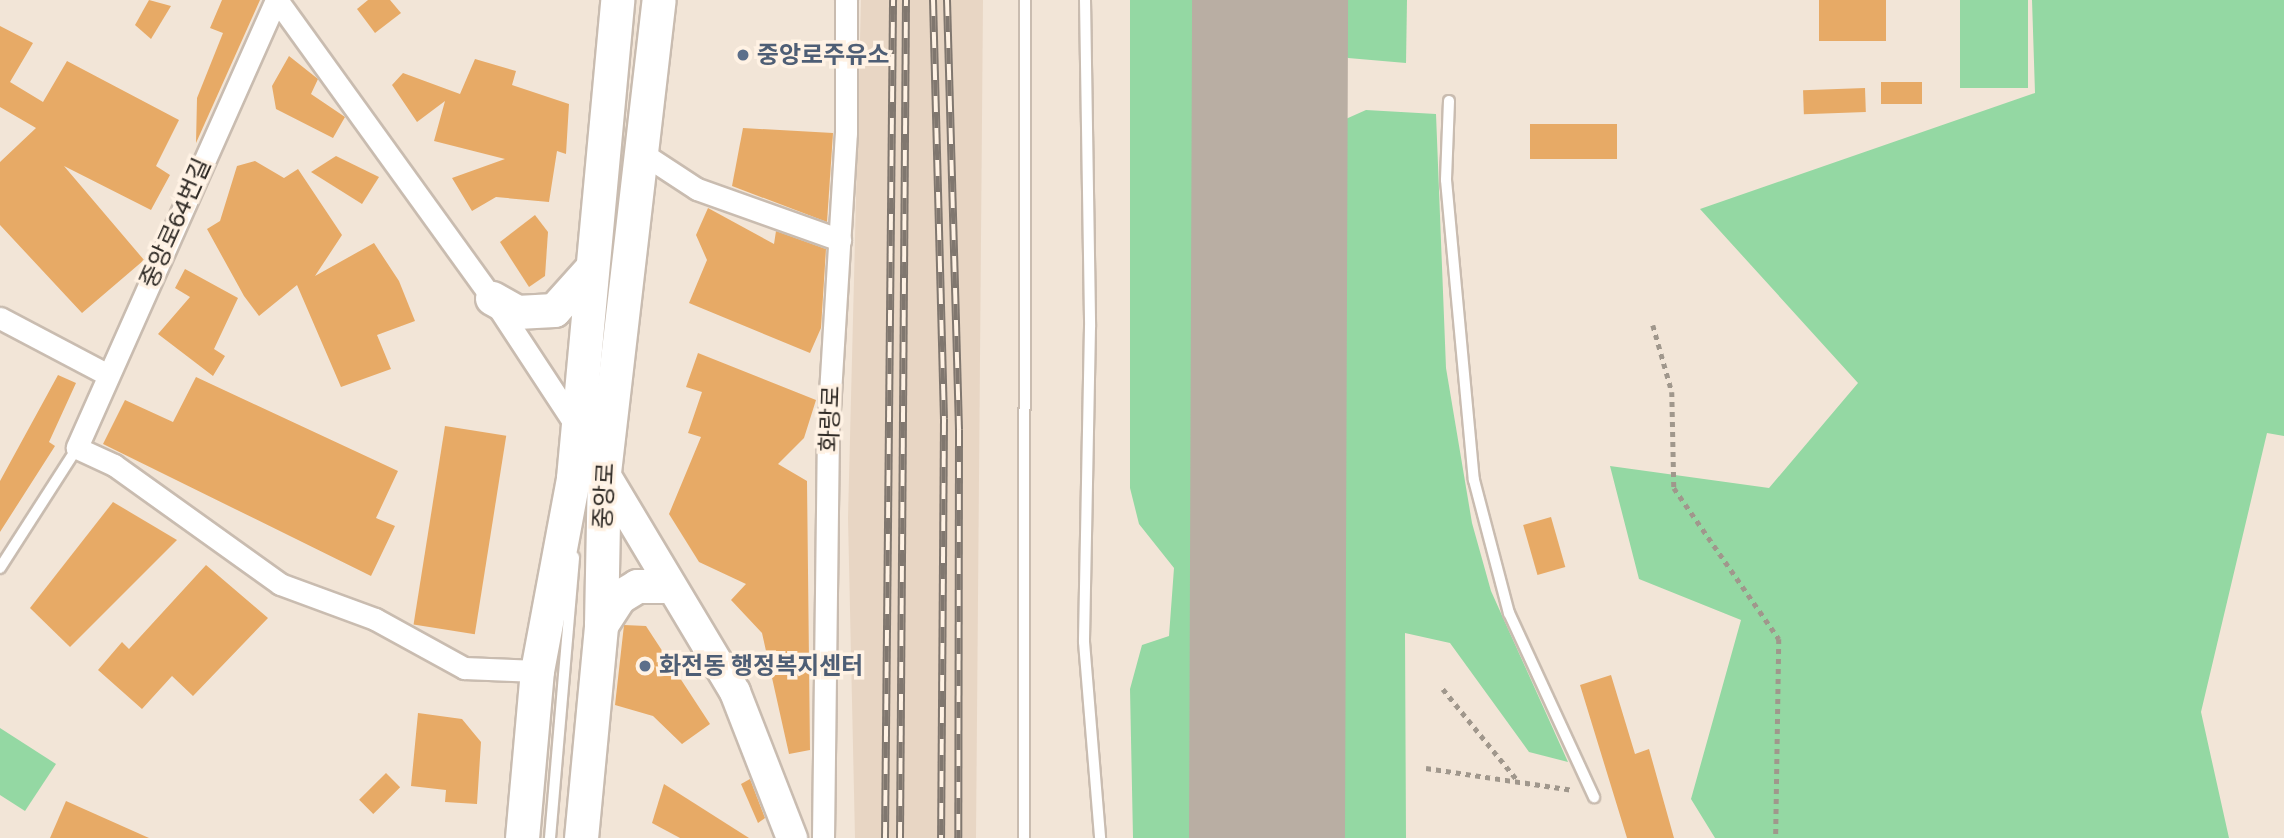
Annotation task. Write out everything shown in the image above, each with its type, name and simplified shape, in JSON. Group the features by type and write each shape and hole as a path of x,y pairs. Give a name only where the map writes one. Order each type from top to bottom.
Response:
{"main road":[{"name":"중앙로","path":"581,838 601,625 589,475 576,426 617,0"},
{"name":"중앙로","path":"522,838 537,671 589,475 645,155 659,0"},
{"path":"492,298 517,312 554,310 590,270"},
{"path":"589,475 669,586 735,692 765,755 792,838"},
{"path":"601,625 619,597 636,586 669,586"}],"street":[{"path":"276,0 492,298 576,426"},
{"name":"중앙로64번길","path":"76,448 276,0"},
{"name":"화랑로","path":"823,838 828,426 839,240 846,0"},
{"path":"645,155 697,189 839,240"},
{"path":"0,318 108,375"},
{"path":"76,448 114,465 280,584 375,619 464,668 537,671"}],"lane":[{"path":"1024,838 1025,0"},
{"path":"1086,0 1090,327 1084,642 1100,838"},
{"path":"1449,101 1446,180 1474,480 1509,613 1593,795"},
{"path":"0,568 76,448"},
{"path":"550,838 575,552 589,475"}],"path":[{"path":"1653,325 1672,392 1674,488 1779,639 1776,838"},
{"path":"1443,689 1518,782"},
{"path":"1426,768 1593,795"}],"shaded area":[{"path":"861,0 983,0 976,838 855,838 848,518"}],"green space":[{"path":"1130,0 1242,0 1239,838 1133,838 1130,689 1142,645 1169,636 1174,568 1139,524 1130,488"},
{"path":"1310,0 1407,0 1406,63 1348,58 1315,26"},
{"path":"1960,0 2028,0 2028,88 1960,88"},
{"path":"2032,0 2284,0 2284,436 2267,433 2201,712 2229,838 1715,838 1691,799 1741,620 1639,579 1610,466 1769,488 1858,383 1700,209 2035,93"},
{"path":"1366,110 1436,114 1446,368 1472,523 1491,591 1568,762 1529,752 1450,643 1405,633 1406,838 1306,838 1310,164 1330,126"},
{"path":"0,728 56,764 25,811 0,795"}],"building":[{"path":"149,0 171,6 151,39 135,25"},
{"path":"222,0 260,0 196,143 197,98 223,33 210,28"},
{"path":"368,0 390,0 401,13 375,33 357,9"},
{"path":"1819,0 1886,0 1886,41 1819,41"},
{"path":"0,26 33,43 10,82 43,102 67,61 179,120 156,166 170,175 151,210 64,166 144,260 82,313 0,225 0,162 36,128 0,107"},
{"path":"289,56 318,79 311,94 345,117 333,138 276,109 272,86"},
{"path":"475,59 516,71 512,85 569,104 566,154 557,151 549,202 496,197 472,211 452,178 505,159 434,141 445,101 417,122 392,85 403,73 460,94"},
{"path":"1881,82 1922,82 1922,104 1881,104"},
{"path":"1865,88 1866,112 1804,114 1803,90"},
{"path":"1530,124 1617,124 1617,159 1530,159"},
{"path":"743,128 833,133 827,222 732,186"},
{"path":"336,156 379,177 362,204 311,172"},
{"path":"255,161 284,178 298,169 342,235 315,276 374,243 399,281 415,321 377,335 391,369 341,387 297,285 259,316 244,296 207,229 220,221 237,166"},
{"path":"708,208 774,244 776,231 826,249 821,328 810,353 689,303 707,260 696,235"},
{"path":"535,215 548,232 545,276 529,287 500,242"},
{"path":"185,269 238,298 214,349 225,356 213,376 158,334 190,297 175,288"},
{"path":"698,353 816,400 804,438 778,464 807,481 810,750 789,754 762,633 731,600 746,584 699,562 669,514 701,437 688,433 702,392 686,387"},
{"path":"58,375 76,383 49,442 55,446 0,532 0,481"},
{"path":"196,377 398,471 376,518 395,526 371,576 103,444 125,400 173,422"},
{"path":"445,426 506,436 475,634 414,625"},
{"path":"113,502 177,540 70,647 30,608"},
{"path":"1551,517 1565,567 1537,575 1523,525"},
{"path":"206,565 268,618 193,696 172,676 142,709 98,670 122,642 129,649"},
{"name":"화전동 행정복지센터","path":"624,625 646,626 710,724 682,744 653,716 615,705"},
{"path":"1611,675 1635,754 1649,749 1674,838 1627,838 1580,685"},
{"path":"418,713 462,719 481,742 477,804 445,802 446,790 411,786"},
{"path":"386,773 400,787 373,814 359,800"},
{"path":"750,779 765,818 758,823 741,784"},
{"path":"664,784 749,838 680,838 652,823"},
{"path":"66,801 149,838 50,838"}],"runway":[{"path":"1267,838 1270,0"}],"railway":[{"path":"885,838 893,0"},
{"path":"900,838 906,0"},
{"path":"933,0 944,419 941,838"},
{"path":"947,0 959,430 958,838"}],"place":[{"name":"중앙로주유소","path":"743,55"},
{"name":"화전동 행정복지센터","path":"645,666"}]}
